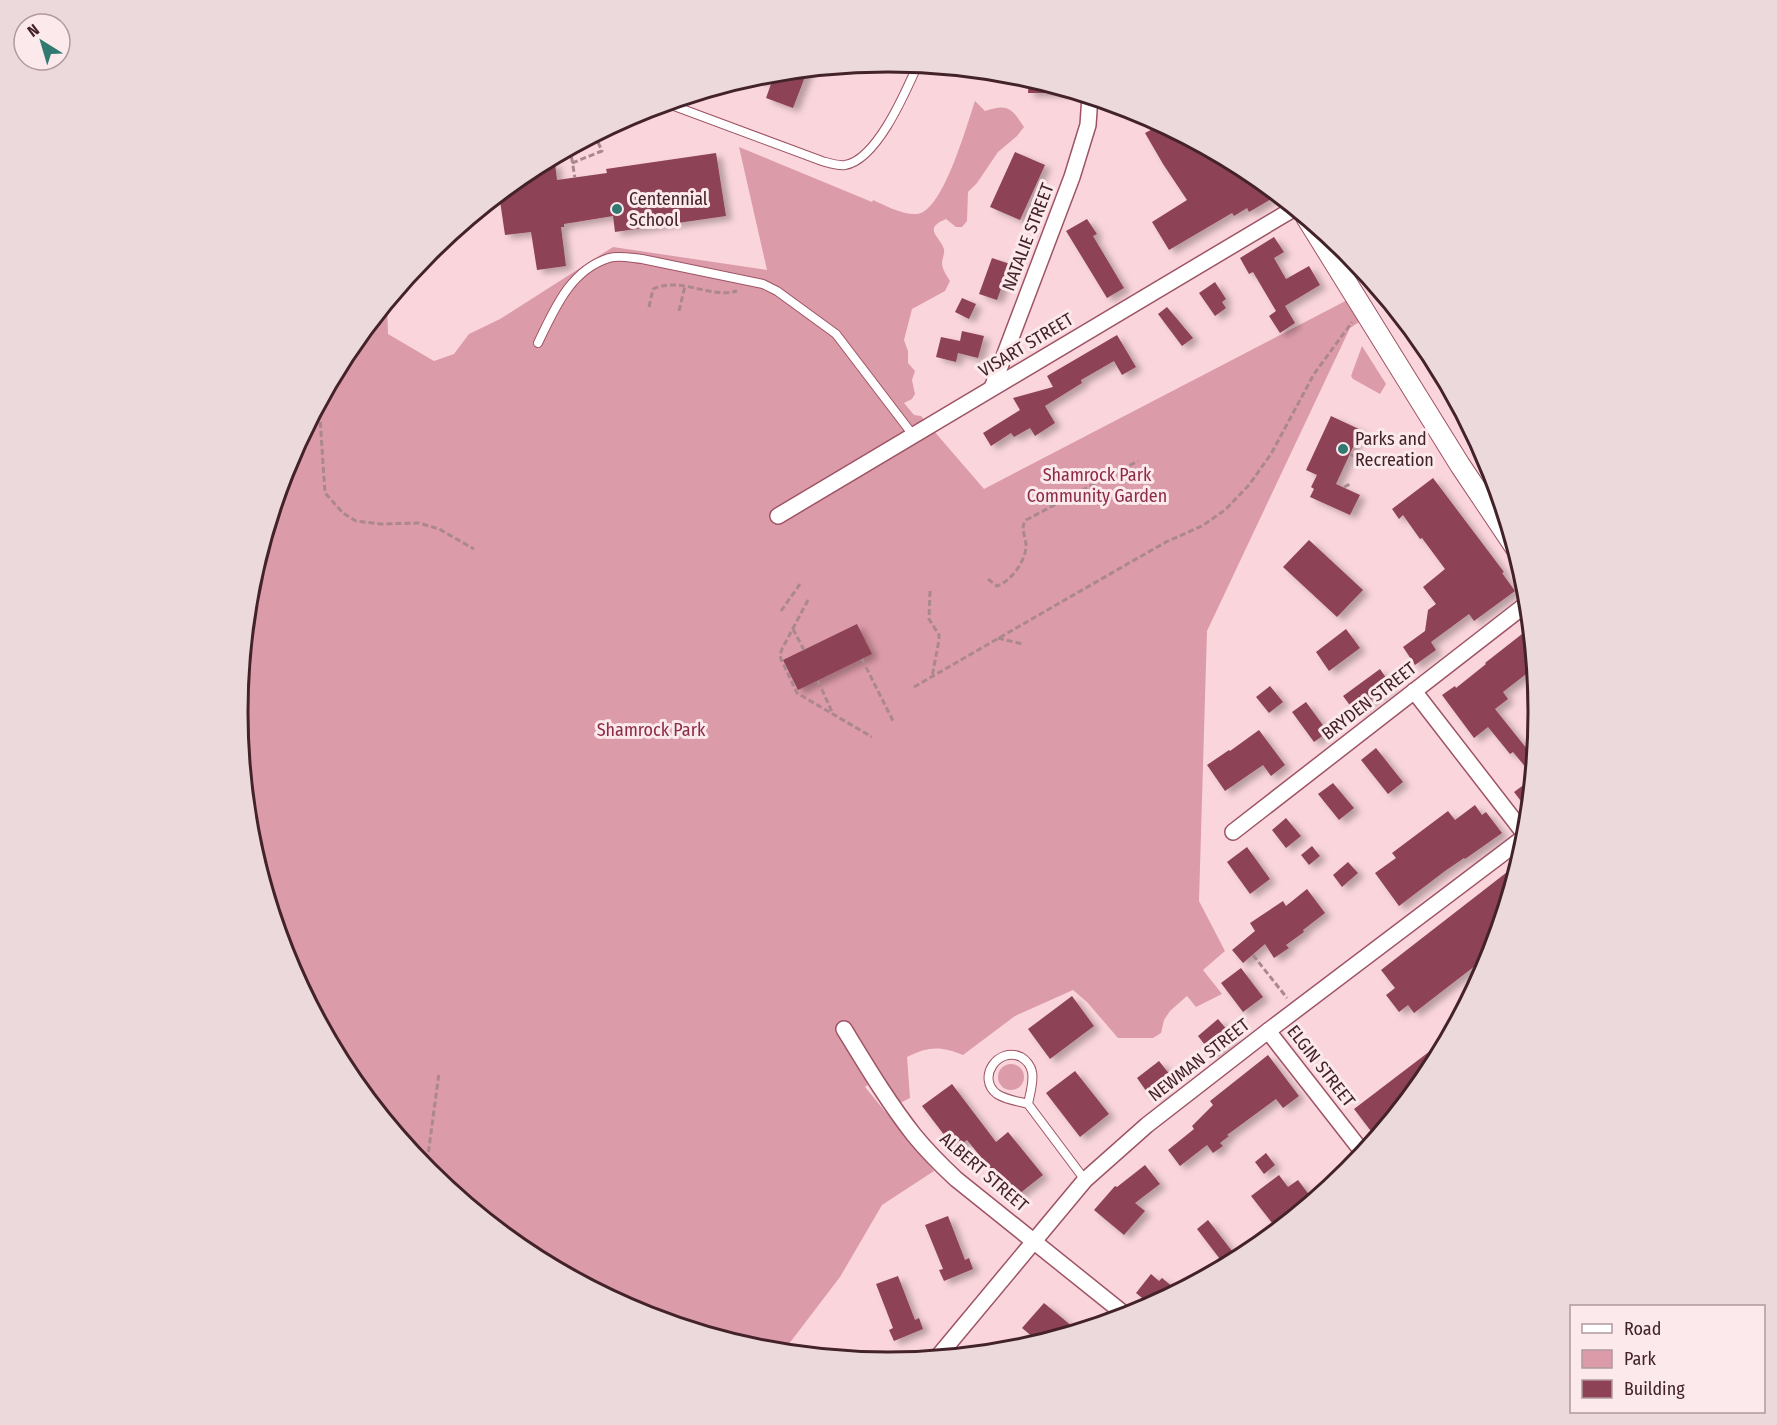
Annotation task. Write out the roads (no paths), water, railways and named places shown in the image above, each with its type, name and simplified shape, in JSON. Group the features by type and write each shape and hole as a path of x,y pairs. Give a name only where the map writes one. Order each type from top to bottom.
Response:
{"street":[{"name":"NATALIE STREET","path":"992,388 1072,177 1088,125 1089,105"},
{"name":"VISART STREET","path":"778,516 1288,212"},
{"path":"1318,238 1460,465 1501,525"},
{"name":"BRYDEN STREET","path":"1233,831 1521,609"},
{"path":"1414,691 1519,826"},
{"name":"NEWMAN STREET","path":"943,1351 1085,1180 1147,1125 1515,845"},
{"name":"ALBERT STREET","path":"844,1029 895,1110 934,1158 956,1179 1119,1310"},
{"name":"ELGIN STREET","path":"1268,1031 1358,1147"}],"lane":[{"path":"679,108 822,161 844,165 853,162 872,146 903,98 914,73"},
{"path":"538,343 558,301 569,287 595,264 610,258 642,258 763,284 773,288 832,330 914,435"},
{"path":"1028,1104 1032,1079 1029,1065 1018,1056 1004,1055 989,1071 990,1085 994,1091 1006,1098 1028,1104 1085,1180"}],"place":[{"name":"Centennial School","path":"617,209"},
{"name":"Parks and Recreation","path":"1343,449"}],"park label":[{"name":"Shamrock Park Community Garden","path":"1097,485"},
{"name":"Shamrock Park","path":"651,730"}]}
